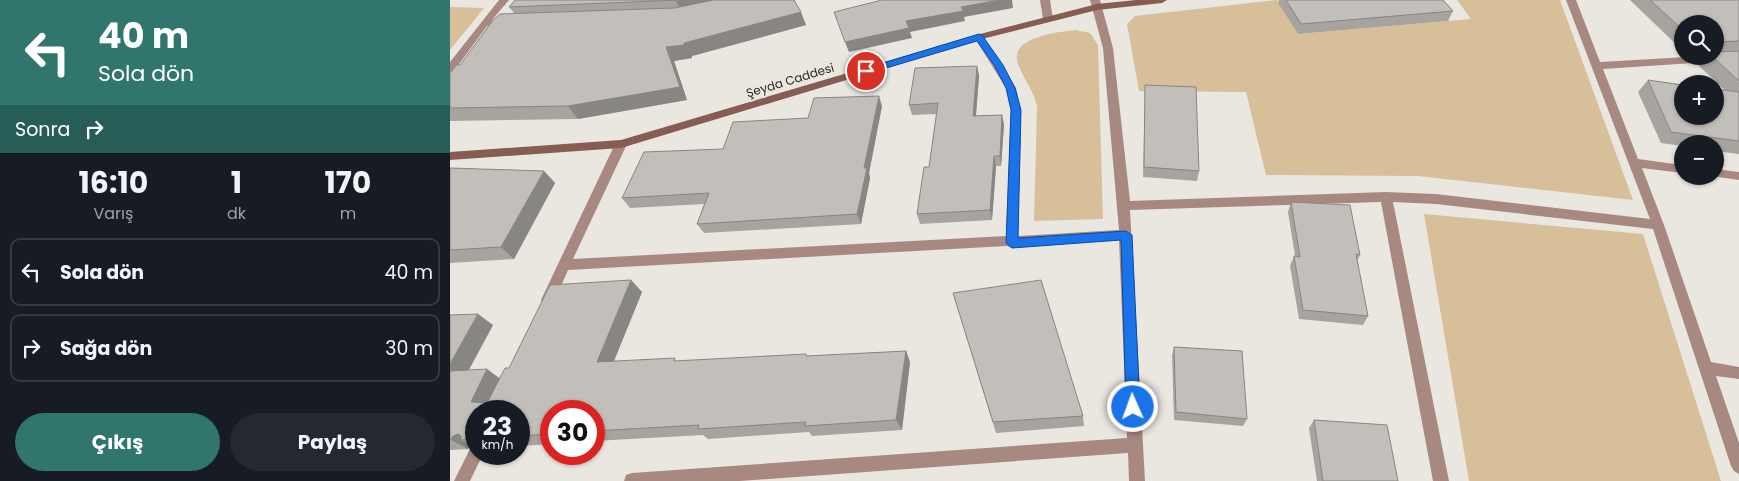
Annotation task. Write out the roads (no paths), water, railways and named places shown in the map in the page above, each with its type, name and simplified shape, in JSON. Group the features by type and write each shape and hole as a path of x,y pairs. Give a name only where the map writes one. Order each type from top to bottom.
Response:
{"main road":[{"name":"Şeyda Caddesi","path":"450,156 621,144 979,37 1048,19 1096,3 1162,0"}],"street":[{"path":"450,69 484,23 504,0"},
{"path":"1045,0 1048,19"},
{"path":"1571,0 1658,225 1739,466"},
{"path":"1096,3 1108,48 1124,206 1137,481"},
{"path":"484,23 513,22"},
{"path":"979,37 1011,88 1016,110 1012,243"},
{"path":"1596,66 1739,57"},
{"path":"544,309 621,144"},
{"path":"1634,163 1674,168"},
{"path":"1724,174 1739,176"},
{"path":"1124,206 1386,197 1436,199 1658,225"},
{"path":"1386,197 1441,481"},
{"path":"564,265 1012,243 1126,235"},
{"path":"1707,368 1739,374"},
{"path":"632,481 1135,445"},
{"path":"462,481 470,465"}]}
